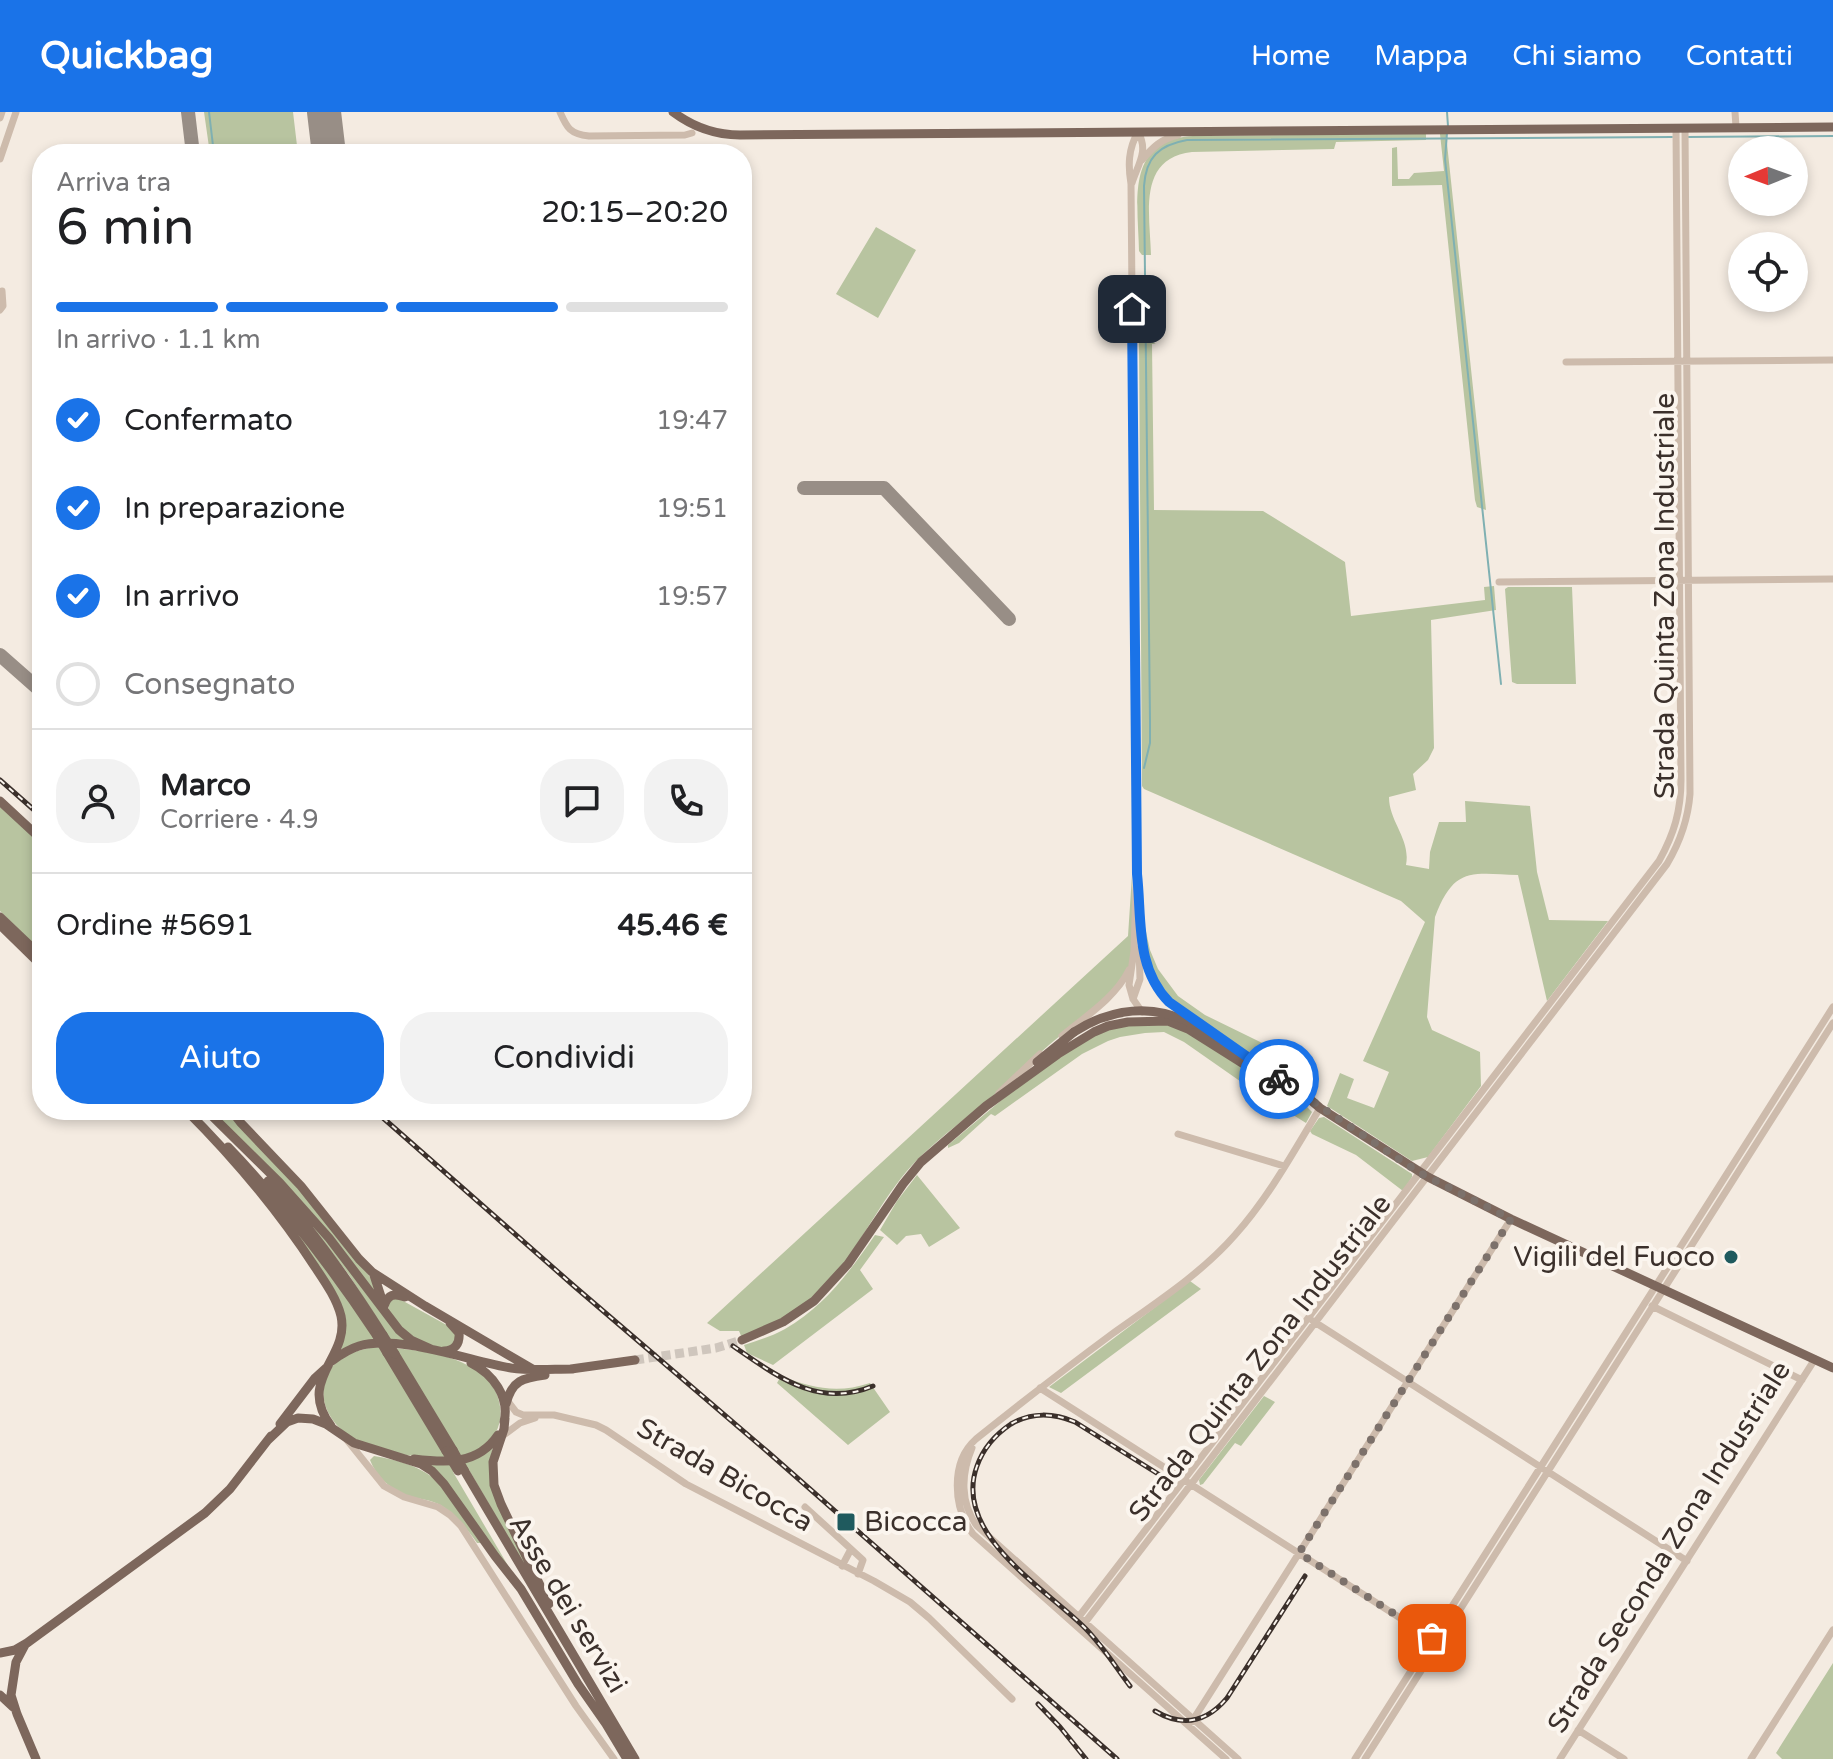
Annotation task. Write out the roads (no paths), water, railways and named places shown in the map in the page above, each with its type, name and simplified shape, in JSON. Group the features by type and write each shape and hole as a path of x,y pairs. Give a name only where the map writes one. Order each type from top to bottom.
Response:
{"main road":[{"path":"673,112 701,128 732,135 1833,127"},
{"path":"0,801 32,831"},
{"path":"0,917 32,947"},
{"path":"0,925 32,956"},
{"path":"986,1106 1074,1032 1102,1017 1127,1011 1162,1013 1193,1024 1424,1175 1511,1219 1833,1368"},
{"path":"742,1340 794,1316 823,1294 848,1264 912,1172 946,1139 1058,1054 1108,1026 1137,1021 1168,1021 1188,1029 1320,1108"},
{"path":"198,1120 303,1248 340,1312 340,1343 326,1367 319,1391 321,1407 328,1421 342,1436"},
{"path":"199,1120 251,1171 302,1230 380,1336"},
{"path":"212,1120 307,1227 361,1300 461,1471"},
{"path":"214,1120 280,1183 329,1238 406,1337 436,1351 448,1351 454,1348 459,1337 457,1329 444,1318"},
{"path":"239,1120 301,1186 372,1272 378,1281 386,1311"},
{"path":"372,1272 534,1370"},
{"path":"386,1311 387,1299 395,1294 425,1306"},
{"path":"0,1653 27,1643 217,1502 308,1387 326,1367 346,1352 362,1345 389,1344 495,1365 534,1370 573,1369"},
{"path":"454,1355 488,1374 504,1404 502,1436 494,1456 497,1495 585,1675"},
{"path":"402,1458 435,1462 473,1457 493,1443 504,1404 512,1388 521,1380 635,1360"},
{"path":"268,1440 287,1422 298,1418 313,1419 376,1451 421,1464 432,1471 521,1589 606,1724"},
{"name":"Asse dei servizi","path":"461,1471 635,1759"},
{"name":"Asse dei servizi","path":"461,1471 627,1759"},
{"path":"27,1643 19,1654 11,1695 36,1759"},
{"path":"0,1653 11,1660 15,1668"},
{"path":"13,1680 0,1692 17,1714"}],"street":[{"path":"0,118 2,112"},
{"path":"0,159 16,112"},
{"path":"560,112 568,128 576,134 692,133"},
{"path":"1735,112 1736,127"},
{"name":"Strada Quinta Zona Industriale","path":"1079,1623 1667,864 1681,836 1685,790 1680,128"},
{"path":"1129,156 1138,132"},
{"path":"1138,132 1143,145 1142,160"},
{"path":"1131,184 1142,160 1164,139 1201,132"},
{"path":"1107,133 1126,143 1131,184 1137,874 1129,985 1133,999 1142,1012 1168,1021"},
{"path":"0,310 3,306 2,291"},
{"path":"1566,362 1833,360"},
{"path":"1499,582 1833,579"},
{"name":"Strada Quinta Zona Industriale","path":"1424,1175 1432,1156 1659,861 1685,802"},
{"path":"1137,874 1143,953 1158,990 1179,1009 1267,1071"},
{"path":"1108,1026 1120,1018 1133,999 1140,979 1140,900"},
{"path":"999,1093 1034,1059 1109,997 1124,979 1133,960"},
{"path":"1365,1759 1435,1640 1764,1122 1833,1007"},
{"path":"1764,1122 1833,1023"},
{"path":"1226,1759 1155,1690 969,1529 959,1507 957,1488 961,1462 976,1439 1219,1252 1253,1213 1320,1108"},
{"path":"1178,1134 1284,1166"},
{"path":"1404,1163 1422,1162 1432,1156"},
{"path":"1190,1723 1511,1219"},
{"path":"1619,1350 1652,1306 1660,1287"},
{"path":"1652,1306 1802,1380"},
{"path":"1311,1320 1687,1561"},
{"name":"Strada Seconda Zona Industriale","path":"1560,1759 1815,1359"},
{"path":"1040,1388 1435,1640"},
{"path":"504,1404 523,1415 561,1417"},
{"path":"493,1443 527,1420 561,1417"},
{"name":"Strada Bicocca","path":"561,1417 606,1430 686,1484 910,1602 1012,1699"},
{"path":"342,1436 374,1476 394,1493 438,1507 461,1526 576,1706 614,1759"},
{"path":"374,1476 367,1459 369,1454 376,1451"},
{"path":"805,1507 863,1560 858,1574"},
{"path":"842,1566 851,1549"},
{"path":"1751,1759 1833,1630"},
{"path":"1355,1759 1421,1663"},
{"path":"1190,1723 1238,1759"},
{"path":"1578,1730 1624,1759"}],"waterway":[{"path":"209,112 213,144"},
{"path":"1447,112 1448,126"},
{"path":"1447,133 1445,159 1501,684"},
{"path":"1688,137 1833,136"},
{"path":"1144,768 1150,743 1144,186 1148,167 1156,154 1169,145 1187,140 1672,137"}],"tunnel":[{"path":"635,1360 716,1348 742,1340"}],"railway":[{"path":"0,780 32,808"},
{"path":"385,1120 1117,1759"},
{"path":"733,1346 782,1378 816,1391 834,1394 873,1386"},
{"path":"1130,1686 1091,1635 1007,1558 990,1537 978,1514 973,1491 977,1466 991,1442 1011,1424 1026,1417 1051,1416 1075,1422 1171,1482"},
{"path":"1155,1711 1184,1721 1202,1717 1219,1706 1305,1576"},
{"path":"1038,1704 1086,1759"}],"place":[{"name":"Vigili del Fuoco","path":"1731,1257"},
{"name":"Bicocca","path":"846,1522"}]}
